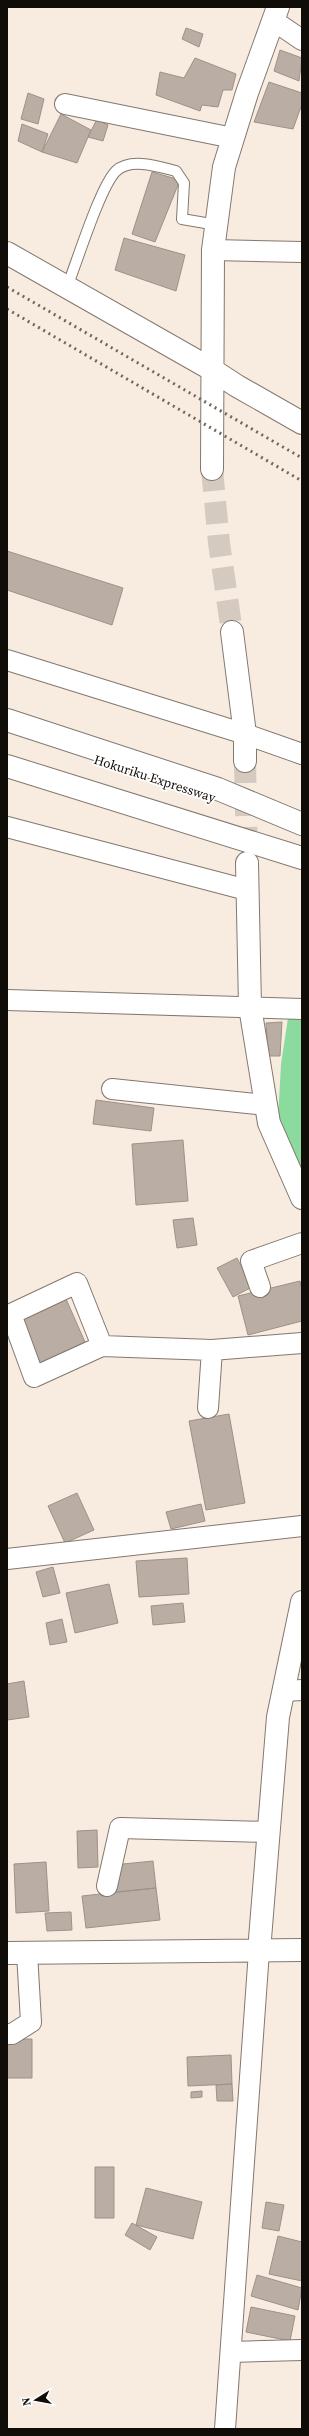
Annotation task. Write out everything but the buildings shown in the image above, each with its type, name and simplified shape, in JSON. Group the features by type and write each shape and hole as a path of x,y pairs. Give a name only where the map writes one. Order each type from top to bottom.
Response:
{"main road":[{"path":"212,470 211,369 214,250 224,168 247,93 276,14"},
{"path":"7,254 211,369 302,423"},
{"path":"232,632 245,734 245,761"},
{"path":"7,720 218,789 302,824"},
{"name":"Hokuriku Expressway","path":"7,732 302,824"},
{"path":"7,767 302,858"},
{"path":"247,863 250,1007 266,1105 269,1122 302,1198"},
{"path":"259,1952 278,1717 293,1690 302,1602"},
{"path":"17,1953 259,1952 302,1950"}],"street":[{"path":"276,14 302,40"},
{"path":"65,104 233,138"},
{"path":"214,250 302,252"},
{"path":"7,660 245,734 302,754"},
{"path":"7,827 247,890"},
{"path":"7,1000 302,1009"},
{"path":"112,1089 266,1105"},
{"path":"260,1287 251,1261 302,1243"},
{"path":"102,1346 77,1283 11,1314 34,1377 102,1346 212,1350 302,1343"},
{"path":"208,1408 212,1350"},
{"path":"7,1559 302,1526"},
{"path":"107,1886 120,1828 269,1832"},
{"path":"225,2429 259,1952"},
{"path":"7,2034 12,2034 31,2022 17,1953"},
{"path":"231,2352 302,2350"}],"lane":[{"path":"67,287 101,197 117,171 134,164 176,171 184,183 182,219 217,225"}],"green space":[{"path":"288,1018 302,1019 302,1174 278,1119 281,1064"}],"tunnel":[{"path":"212,469 219,543 232,632"},
{"path":"245,761 247,860"}],"railway":[{"path":"7,287 302,458"},
{"path":"7,309 302,481"}]}
